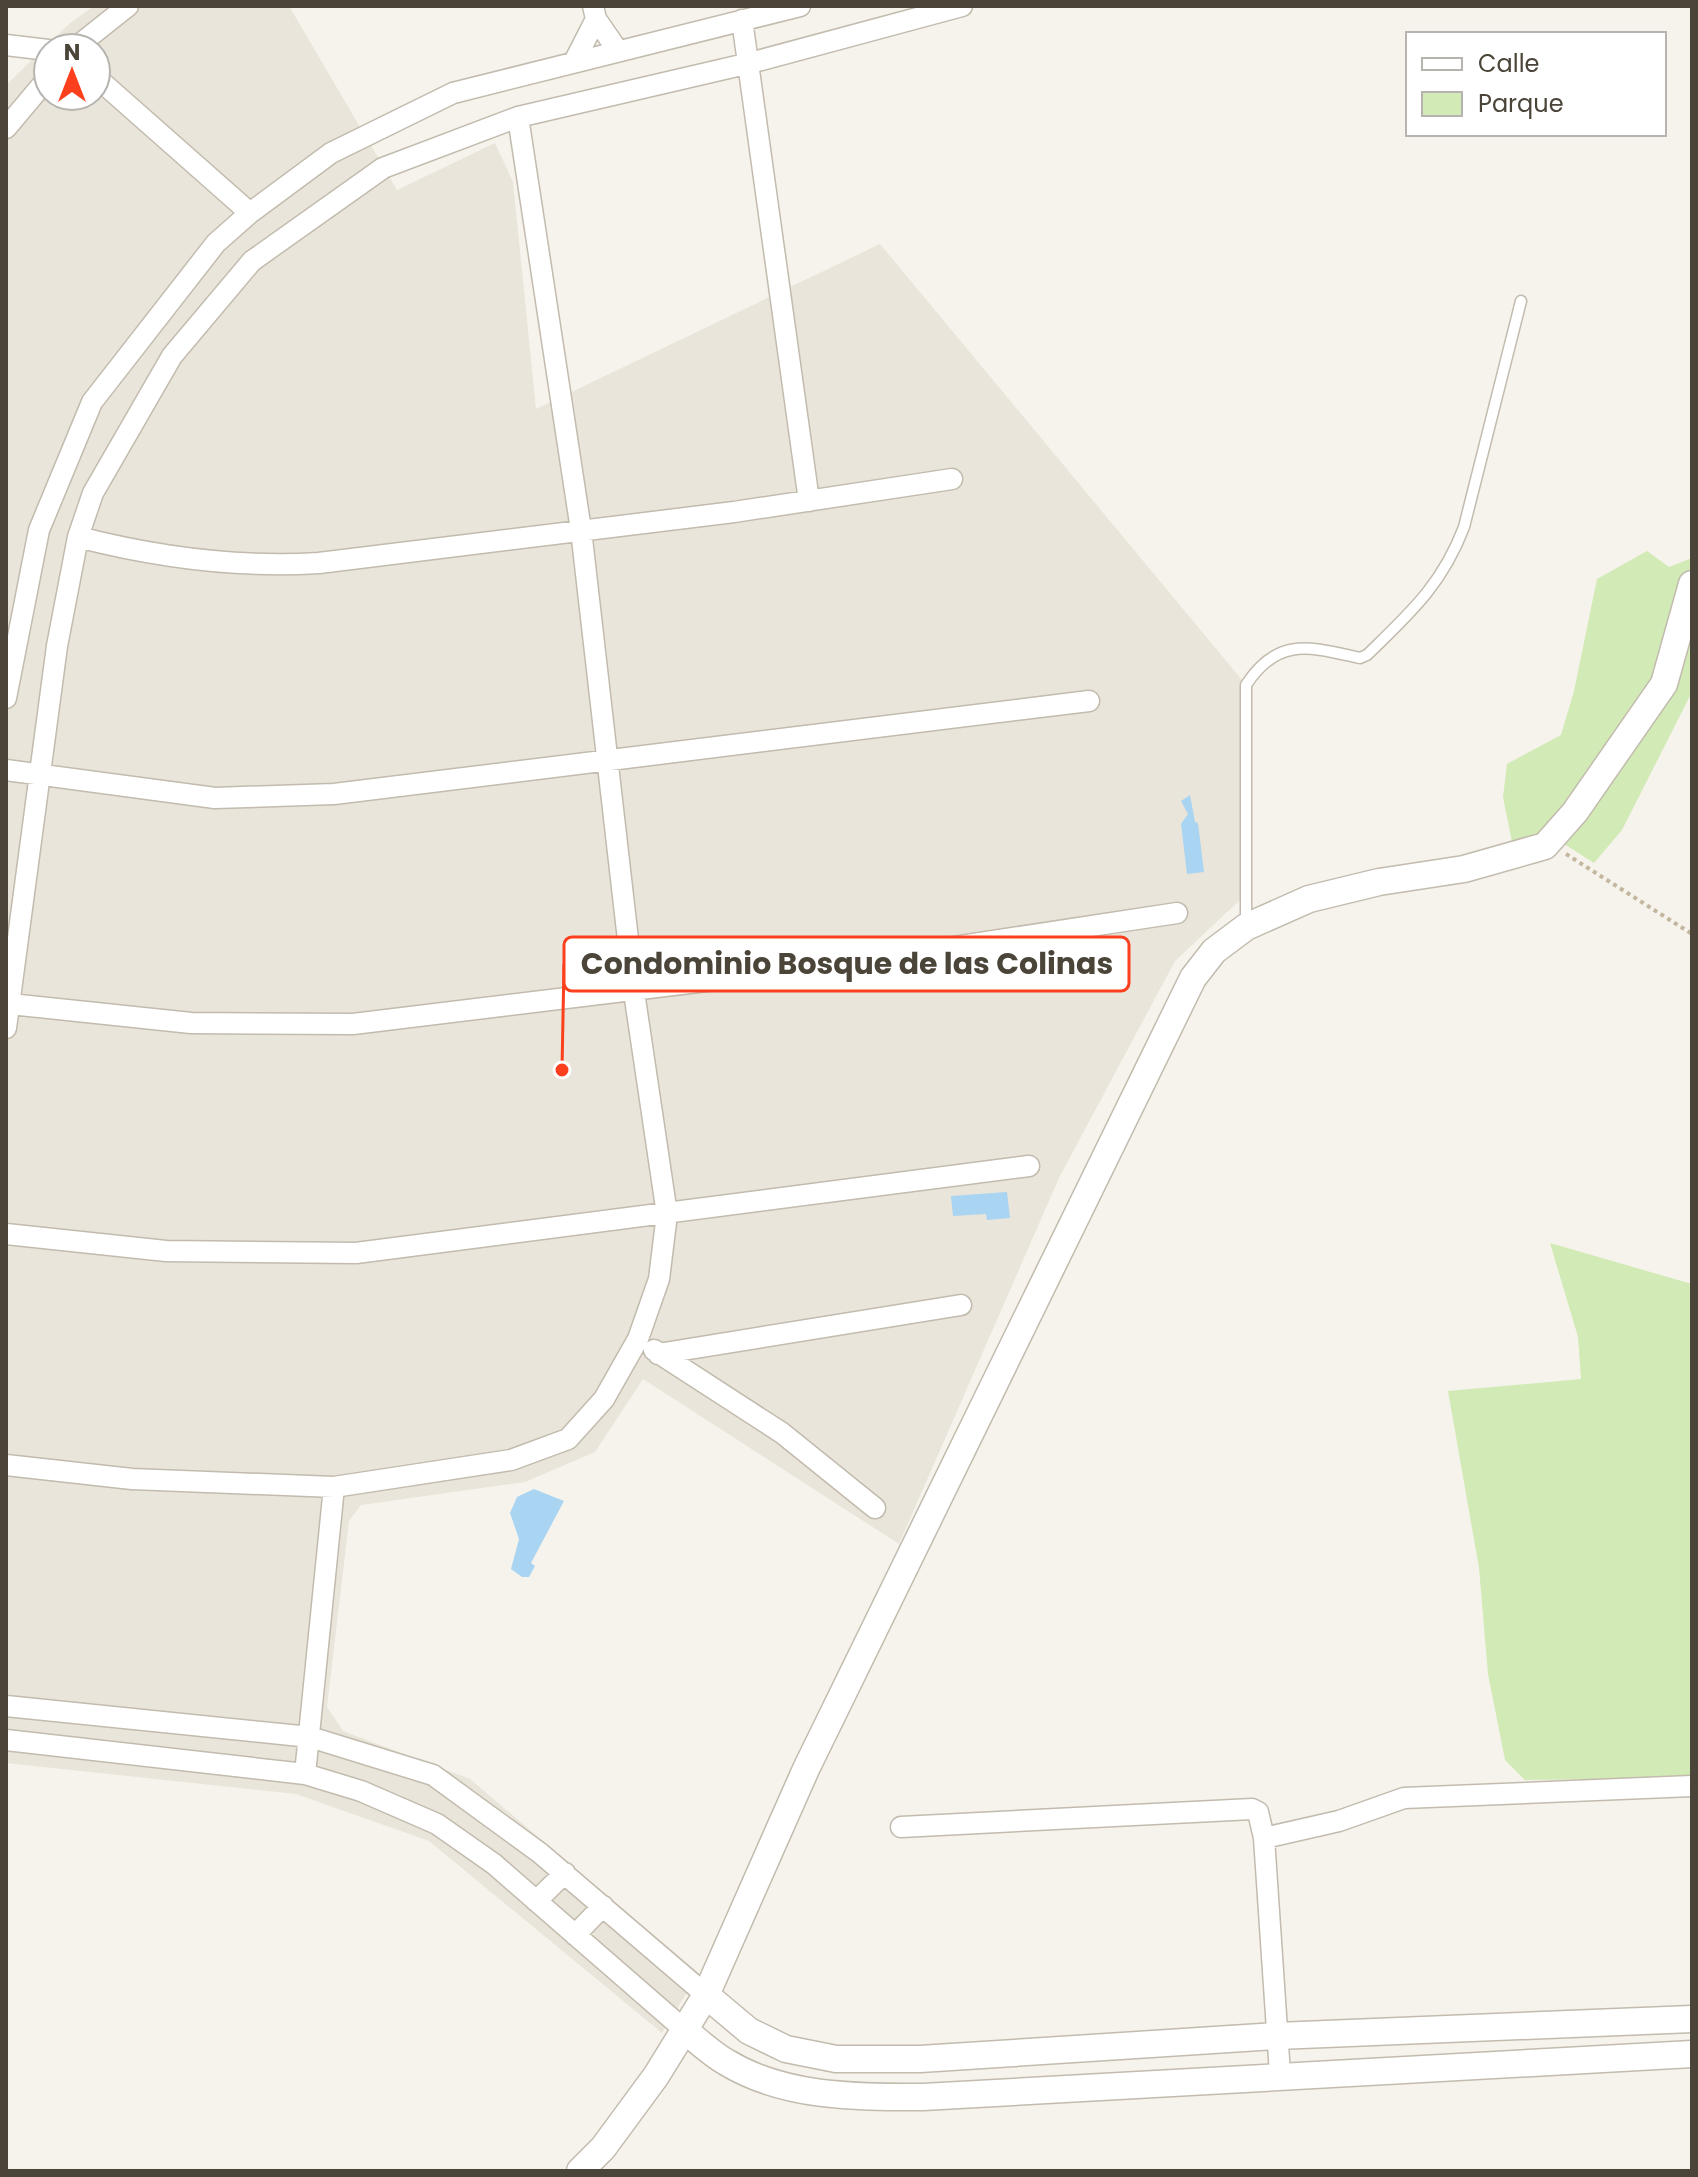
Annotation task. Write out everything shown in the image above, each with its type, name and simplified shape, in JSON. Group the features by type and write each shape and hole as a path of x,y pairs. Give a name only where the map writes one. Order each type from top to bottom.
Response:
{"street":[{"path":"95,32 128,6"},
{"path":"6,698 12,618 39,530 92,402 216,243 250,213 331,153 453,93 800,6"},
{"path":"6,1028 57,646 78,537 93,493 172,356 252,261 383,168 518,117 750,63 962,6"},
{"path":"594,12 618,51"},
{"path":"574,62 594,12"},
{"path":"742,20 809,501"},
{"path":"6,45 32,48"},
{"path":"112,91 250,213"},
{"path":"6,128 32,97"},
{"path":"6,1465 132,1479 334,1487 511,1460 568,1439 604,1399 638,1339 659,1279 667,1214 634,992 610,761 581,530 518,117"},
{"path":"78,537 131,550 264,566 581,530 952,479"},
{"path":"580,2171 603,2148 687,2032 806,1769 1193,978 1214,951 1246,927 1309,899 1379,882 1464,869 1545,846 1575,812 1664,684 1692,584"},
{"path":"6,770 215,798 334,794 1089,701"},
{"path":"10,1004 191,1023 353,1024 634,992 1177,913"},
{"path":"6,1234 166,1251 356,1253 1029,1166"},
{"path":"658,1354 961,1305"},
{"path":"638,1339 782,1433 875,1508"},
{"path":"305,1774 334,1487"},
{"path":"6,1706 310,1737 433,1775 565,1873 749,2031 786,2049 836,2059 920,2059 1277,2036 1692,2019"},
{"path":"6,1740 305,1774 361,1791 437,1824 494,1864 726,2063 773,2082 840,2097 923,2097 1280,2074 1692,2054"},
{"path":"1264,1838 1339,1821 1404,1798 1692,1786"},
{"path":"901,1827 1252,1809 1262,1817 1280,2074"},
{"path":"536,1901 565,1873"},
{"path":"575,1935 603,1906"},
{"path":"1432,2030 1432,2067"},
{"path":"920,2059 923,2097"}],"lane":[{"path":"1246,927 1246,685 1257,668 1288,648 1305,647 1360,658 1367,655 1427,598 1451,562 1464,527 1521,301"}],"path":[{"path":"1545,846 1571,856 1692,934"}],"shaded area":[{"path":"94,6 289,6 397,190 495,143 513,182 536,409 880,244 1242,680 1242,898 1175,961 1059,1178 899,1544 643,1379 595,1452 525,1482 361,1505 349,1521 327,1707 343,1731 470,1779 699,1973 662,2033 429,1841 296,1794 6,1763 6,85 32,60 32,112 112,112 112,32 61,32"}],"green space":[{"path":"1647,551 1669,567 1692,558 1692,692 1622,830 1594,863 1561,842 1512,842 1503,797 1507,764 1561,735 1574,691 1597,579"},
{"path":"1550,1243 1692,1284 1692,1778 1525,1780 1505,1760 1488,1674 1479,1568 1448,1391 1581,1379 1578,1337"}],"water":[{"path":"1190,795 1195,822 1198,823 1204,872 1187,874 1181,824 1188,814 1181,801"},
{"path":"1007,1192 1010,1218 987,1220 986,1214 953,1216 951,1196"},
{"path":"534,1489 564,1501 531,1563 535,1566 529,1577 522,1577 511,1569 519,1539 510,1513 517,1497"}],"place":[{"name":"Condominio Bosque de las Colinas","path":"562,1070"}]}
